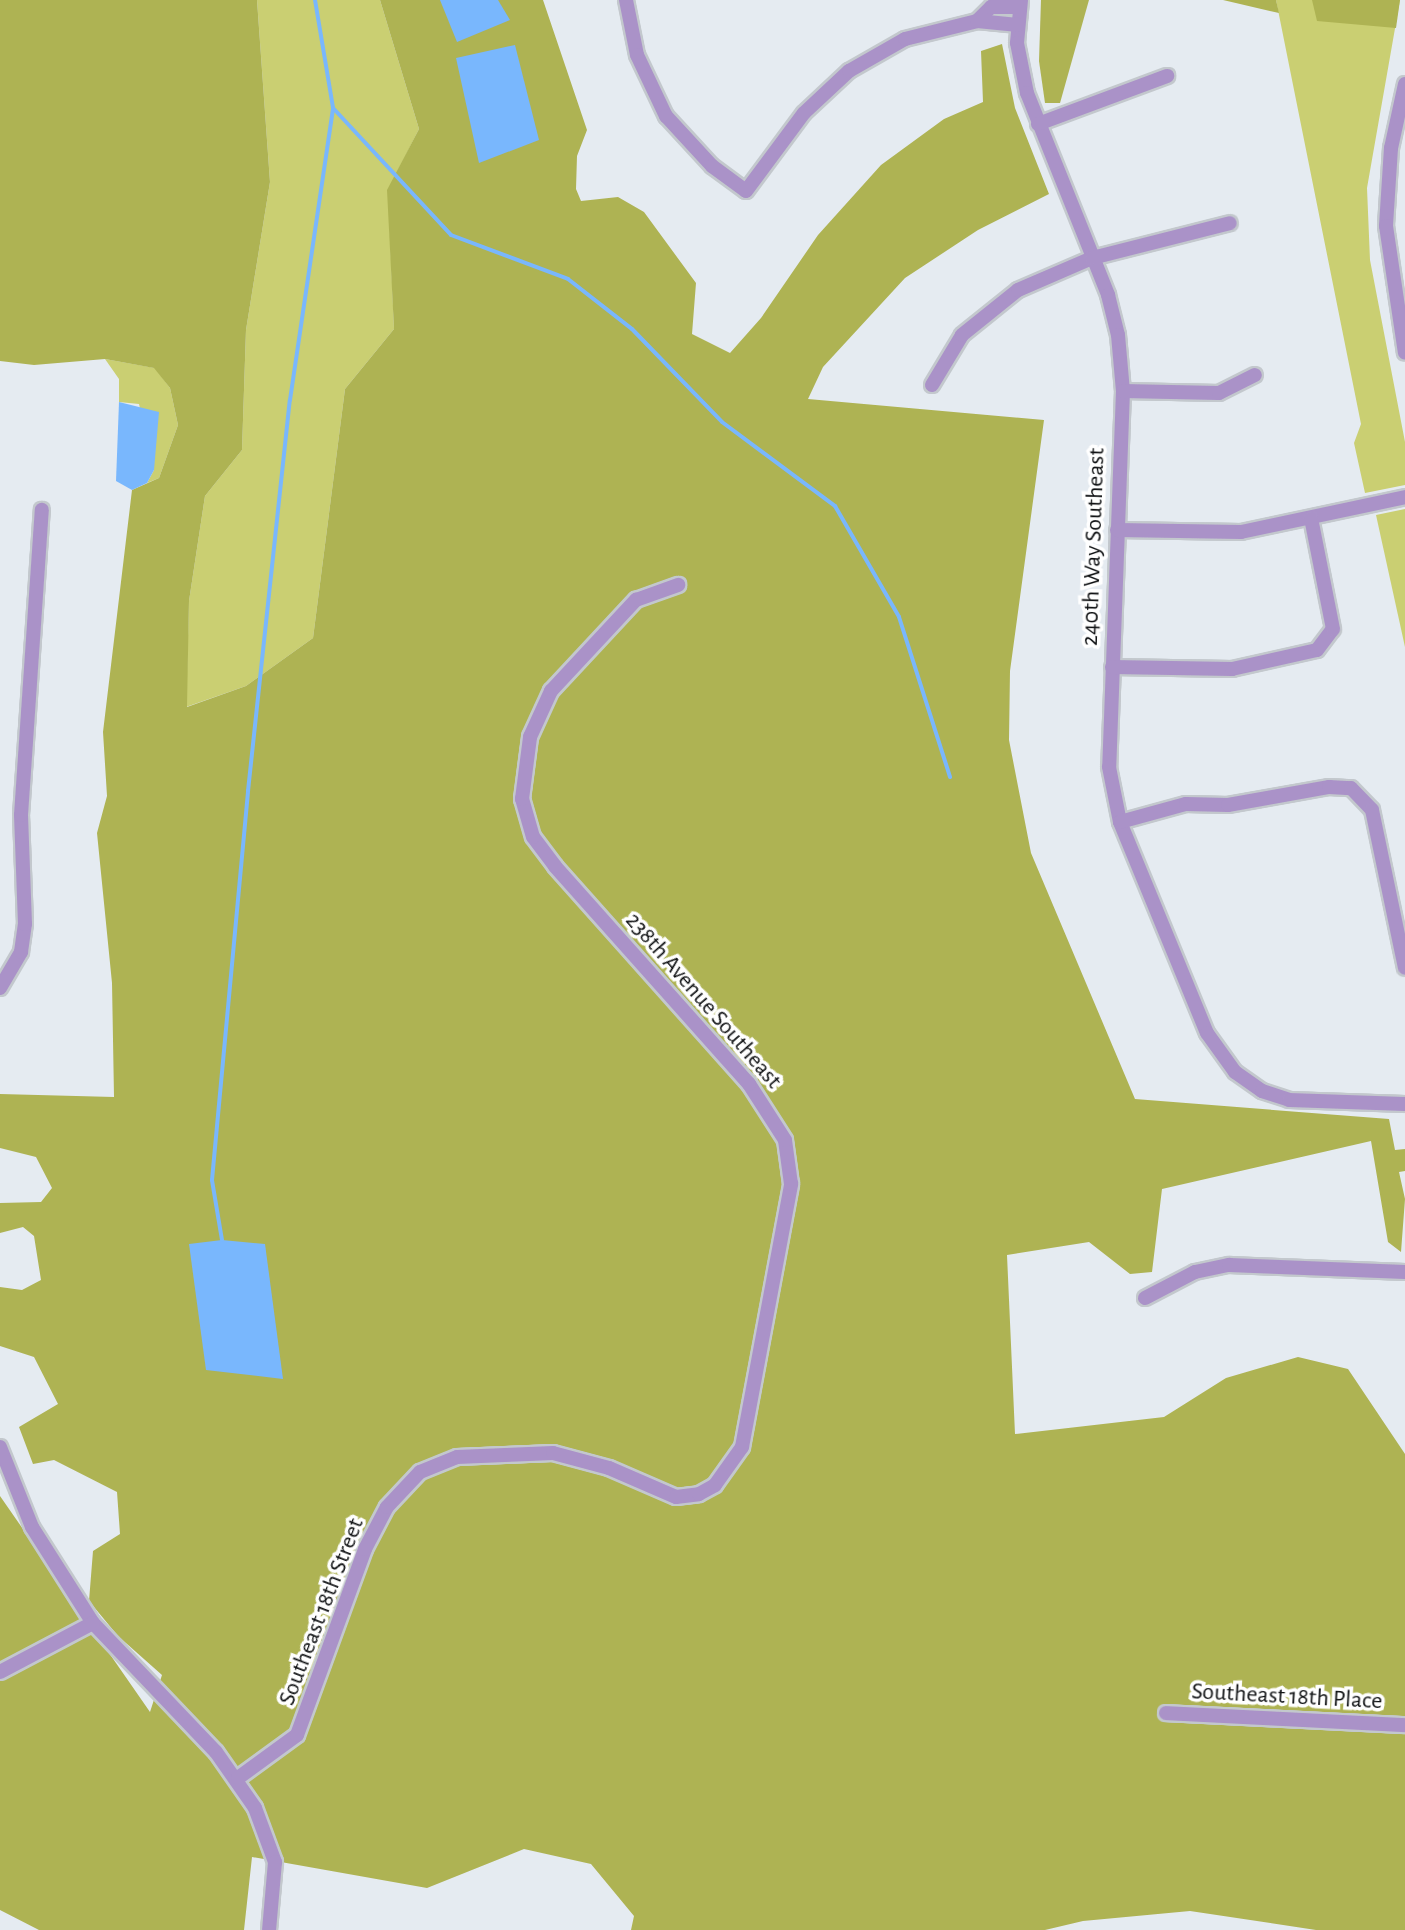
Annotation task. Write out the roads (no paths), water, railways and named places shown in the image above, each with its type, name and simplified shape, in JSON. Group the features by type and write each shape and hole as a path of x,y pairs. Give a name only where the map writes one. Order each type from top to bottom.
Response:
{"street":[{"path":"626,0 637,55 666,116 712,166 746,191 804,113 849,71 905,39 977,21 1018,25"},
{"path":"977,21 991,7 1020,3"},
{"name":"240th Way Southeast","path":"1020,3 1021,69 1038,124 1114,319 1123,391 1109,767 1120,822 1207,1033 1223,1060 1247,1081 1289,1100 1403,1105"},
{"path":"1038,124 1167,76"},
{"path":"1404,92 1391,148 1386,226 1405,350"},
{"path":"932,385 962,335 994,305 1092,258 1230,223"},
{"path":"1123,391 1219,393 1255,375"},
{"path":"1117,530 1212,534 1311,518 1405,497"},
{"path":"0,988 21,952 25,924 21,815 42,510"},
{"path":"1112,667 1232,669 1311,653 1329,637 1332,616 1311,518"},
{"name":"238th Avenue Southeast","path":"676,1497 699,1494 715,1485 742,1447 791,1184 785,1140 749,1084 555,866 533,837 522,799 530,737 551,691 636,600 678,585"},
{"path":"1120,822 1186,804 1247,803 1329,787 1351,788 1372,810 1397,887 1405,968"},
{"path":"1145,1298 1195,1272 1229,1265 1405,1272"},
{"path":"0,1447 32,1527 93,1623 238,1778 265,1829 275,1862 269,1930"},
{"name":"Southeast 18th Street","path":"238,1778 297,1735 365,1549 387,1507 420,1472 457,1457 553,1453 609,1468 676,1497"},
{"path":"0,1672 93,1623"},
{"name":"Southeast 18th Place","path":"1166,1713 1405,1725"}],"water":[{"path":"440,0 498,0 510,20 457,42"},
{"path":"515,45 539,140 479,163 456,58"},
{"path":"119,402 159,412 154,470 147,483 132,490 116,481"},
{"path":"222,1240 265,1244 283,1379 206,1370 189,1244"}],"waterway":[{"path":"315,0 333,108 451,235 568,279 632,329 722,422 835,506 899,617 950,777"},
{"path":"222,1240 212,1180 248,791 290,400 333,108"}]}
